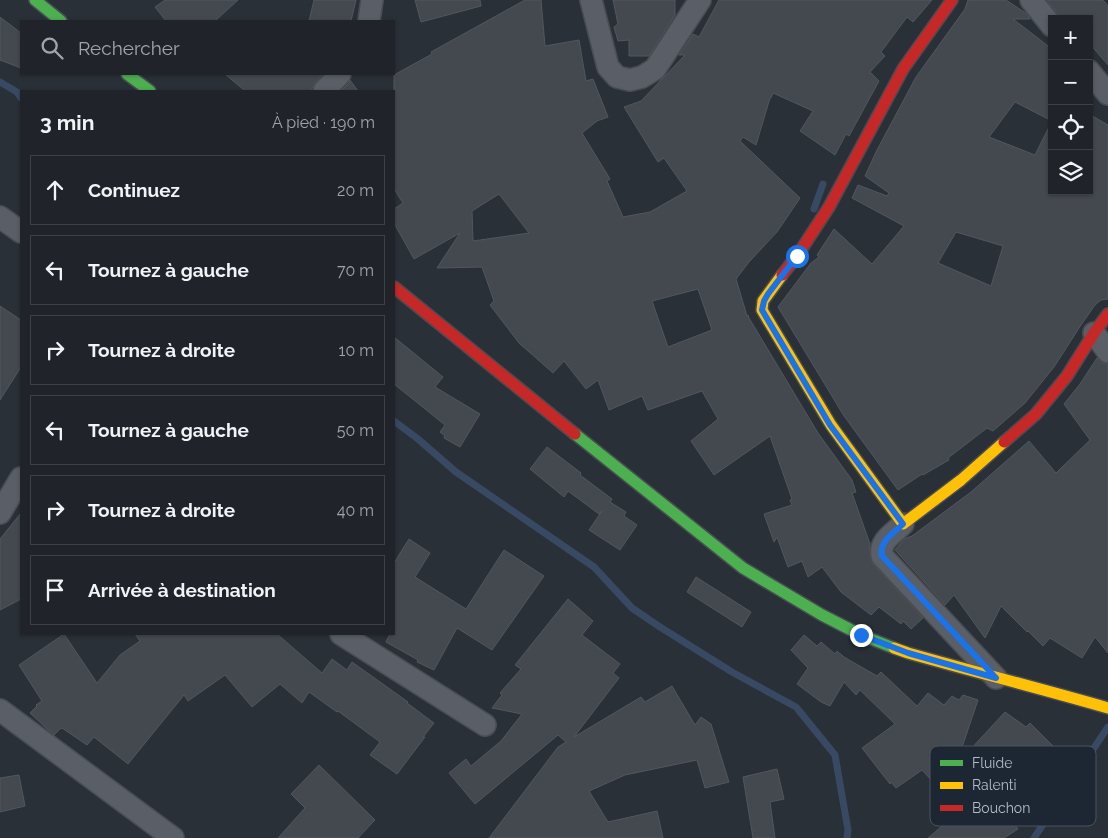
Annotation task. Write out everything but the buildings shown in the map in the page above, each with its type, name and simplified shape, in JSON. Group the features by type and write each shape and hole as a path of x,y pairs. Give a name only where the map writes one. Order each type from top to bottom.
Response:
{"street":[{"path":"35,0 60,20"},
{"path":"369,20 372,0"},
{"path":"591,0 608,67 617,77 630,80 642,77 655,69 700,0"},
{"path":"903,524 830,425 762,310 768,294 797,256 829,206 903,69 952,0"},
{"path":"1030,0 1048,21"},
{"path":"128,75 149,90"},
{"path":"325,90 339,75"},
{"path":"1093,76 1108,94"},
{"path":"0,217 20,231"},
{"path":"395,289 742,568 822,615 861,635 908,653 1108,708"},
{"path":"996,678 882,556 881,549 885,541 903,524 961,480 1036,414 1067,376 1108,314"},
{"path":"1094,333 1108,352"},
{"path":"0,513 20,480"},
{"path":"343,635 485,725"},
{"path":"0,710 173,838"}],"waterway":[{"path":"0,82 17,92 20,96"},
{"path":"814,209 823,184"},
{"path":"395,422 456,472 594,567 632,608 732,672 796,707 835,755 848,830 847,838"},
{"path":"1095,746 1108,727"},
{"path":"1034,838 1042,826"}],"traffic: fast":[{"path":"35,0 60,20"},
{"path":"128,75 149,90"},
{"path":"575,434 743,568 822,615 861,635 894,648"}],"traffic: slow":[{"path":"782,275 763,301 762,310 831,425 903,524 961,480 1004,442"},
{"path":"894,648 1108,708"}],"traffic: jam":[{"path":"782,275 797,256 829,207 903,69 952,0"},
{"path":"395,288 575,434"},
{"path":"1004,442 1036,414 1067,376 1108,314"}],"route":[{"path":"797,256 768,294 762,310 830,425 903,524 885,541 881,549 882,556 996,678 908,653 861,635"}]}
